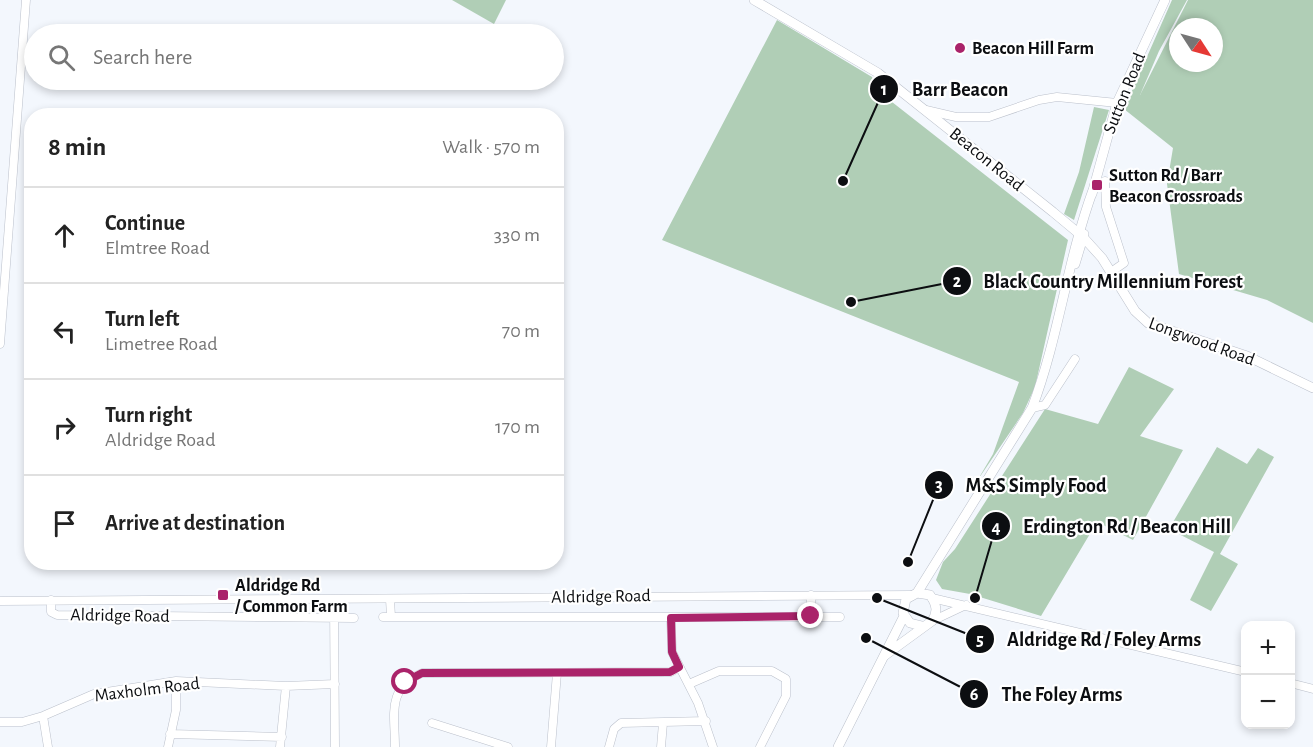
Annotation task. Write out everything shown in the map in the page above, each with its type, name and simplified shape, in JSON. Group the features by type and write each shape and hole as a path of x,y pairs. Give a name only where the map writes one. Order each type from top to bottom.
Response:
{"main road":[{"name":"Beacon Road","path":"754,0 878,73 1038,202 1080,239"},
{"name":"Sutton Road","path":"915,594 1032,408 1042,380 1064,291 1117,103 1165,0"},
{"name":"Longwood Road","path":"1080,239 1111,272 1135,311 1148,323 1247,356 1313,388"},
{"path":"884,656 927,624 937,609 931,597 929,573"},
{"path":"838,747 904,613 906,599 915,594 931,597"},
{"path":"904,613 914,626 927,624"}],"street":[{"path":"24,24 26,0"},
{"path":"0,344 24,26"},
{"path":"926,110 956,117 989,117 1039,100 1057,97 1117,103"},
{"path":"1105,181 1106,207 1124,263 1111,272"},
{"path":"1032,408 1045,405 1075,359"},
{"name":"Aldridge Road","path":"0,601 273,601 915,594"},
{"path":"811,616 812,595"},
{"path":"888,596 904,613"},
{"path":"931,597 1241,671"},
{"name":"Aldridge Road","path":"390,599 387,617 840,617"},
{"name":"Aldridge Road","path":"51,600 51,612 57,615 354,618"},
{"path":"334,600 335,747"},
{"path":"273,601 274,616"},
{"path":"927,624 968,605"},
{"path":"671,618 672,652 706,721 713,747"},
{"path":"395,747 396,695 401,686 422,673 670,672 679,667"},
{"path":"689,684 719,671 772,671 786,679 786,696 760,747"},
{"path":"551,747 557,673"},
{"path":"168,747 176,710 176,681"},
{"name":"Maxholm Road","path":"0,722 22,722 43,716 94,694 176,681 286,686 335,684"},
{"path":"1295,684 1313,689"},
{"path":"280,747 286,686"},
{"path":"43,716 48,747"},
{"path":"609,747 614,729 621,723 706,721"},
{"path":"432,723 443,724 508,747"},
{"path":"661,747 663,723"},
{"path":"170,734 282,737"}],"green space":[{"path":"452,0 506,0 494,24"},
{"path":"1172,0 1187,0 1177,18 1169,18 1169,33 1140,95 1169,38 1169,72 1223,72 1223,18 1179,18 1188,0 1313,0 1313,323 1267,300 1179,274 1167,184 1173,148 1124,109"},
{"path":"777,20 872,77 878,91 1068,240 1035,387 1023,413 977,481 993,454 1019,382 662,240"},
{"path":"1094,107 1109,110 1074,220 1064,214 1079,172"},
{"path":"1129,367 1174,389 1140,436 1183,450 1133,540 1097,522 1041,616 970,594 942,589 936,580 943,562 955,549 1045,409 1098,424"},
{"path":"1217,447 1247,464 1258,448 1274,457 1220,554 1238,564 1211,611 1190,600 1214,552 1169,529"}],"place":[{"name":"Beacon Hill Farm","path":"960,48"},
{"name":"Barr Beacon","path":"843,181"},
{"name":"Sutton Rd / Barr Beacon Crossroads","path":"1097,185"},
{"name":"Black Country Millennium Forest","path":"851,302"},
{"name":"M&S Simply Food","path":"908,562"},
{"name":"Aldridge Rd / Common Farm","path":"223,595"},
{"name":"Aldridge Rd / Foley Arms","path":"877,598"},
{"name":"Erdington Rd / Beacon Hill","path":"975,598"},
{"name":"The Foley Arms","path":"866,638"}],"route":[{"path":"405,682 422,673 670,672 679,667 672,652 671,618 811,616"}]}
